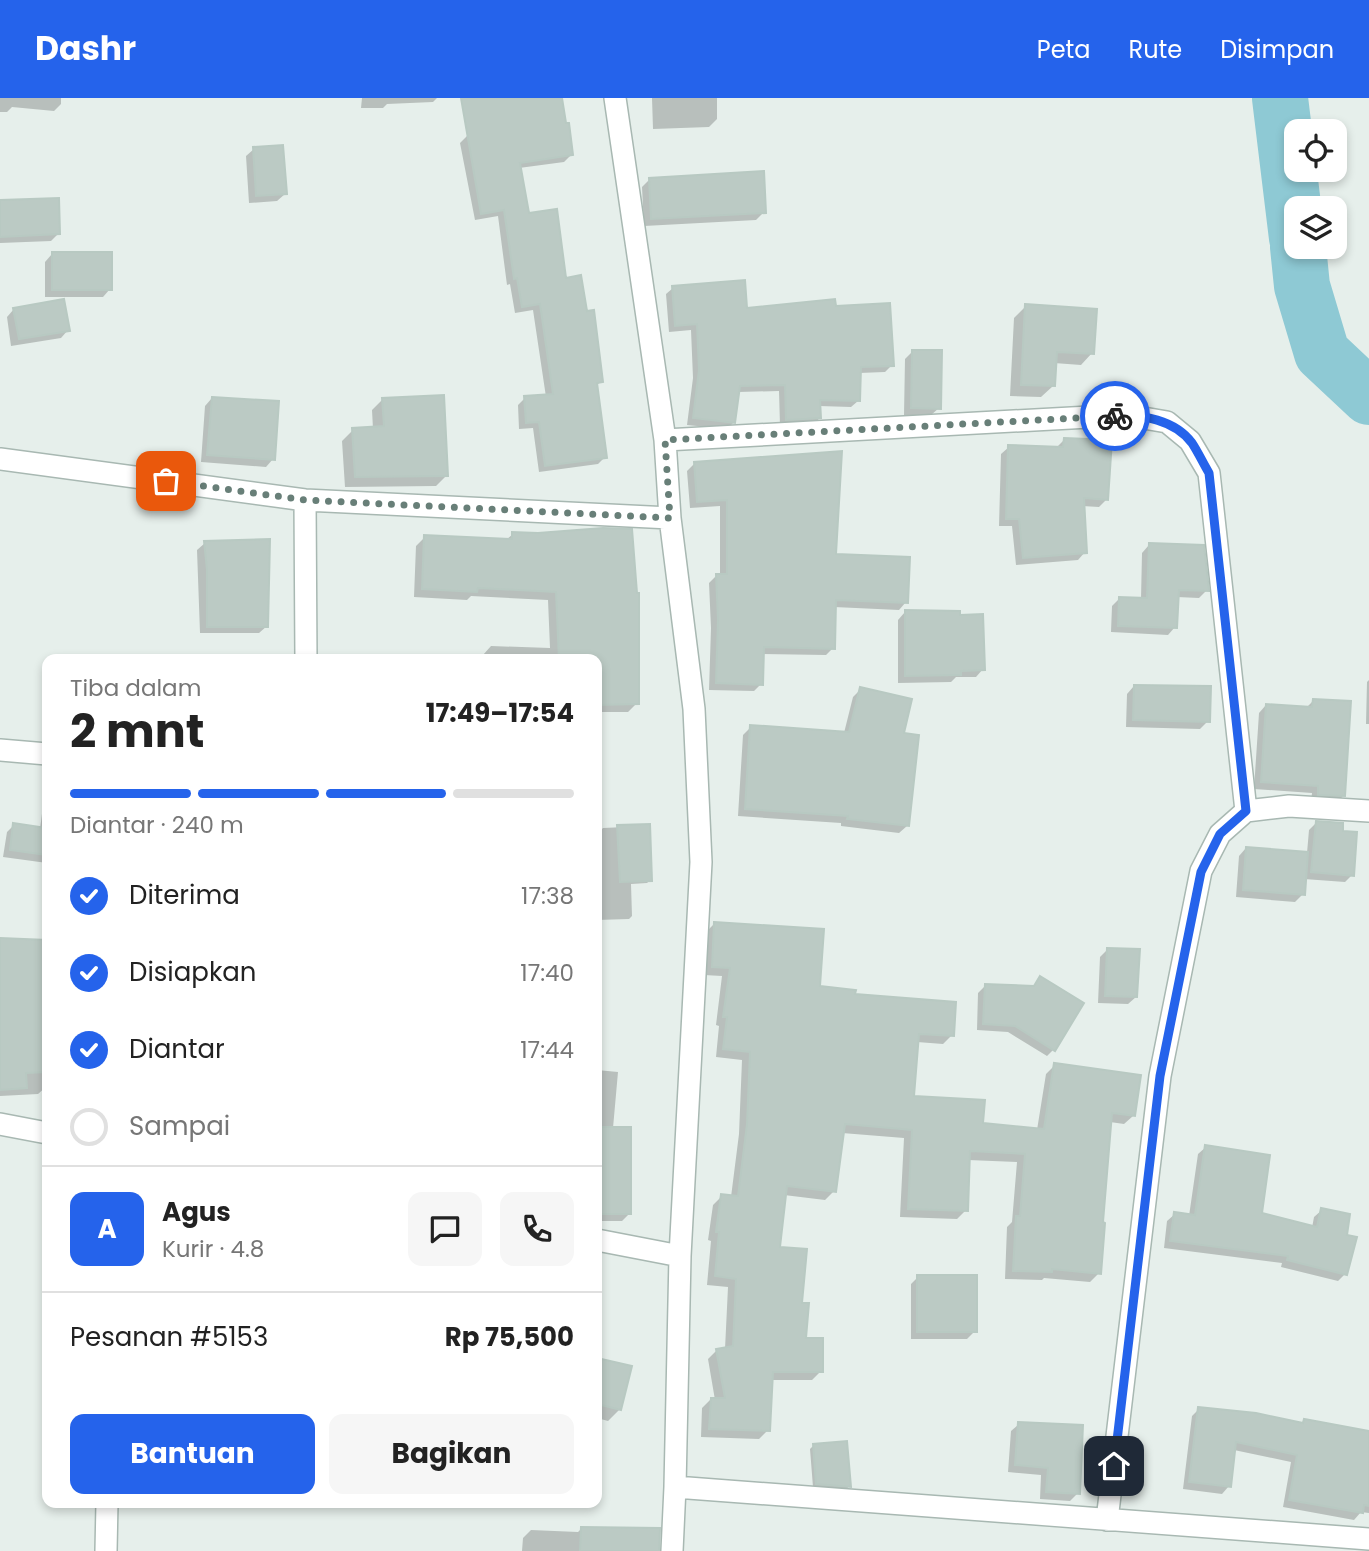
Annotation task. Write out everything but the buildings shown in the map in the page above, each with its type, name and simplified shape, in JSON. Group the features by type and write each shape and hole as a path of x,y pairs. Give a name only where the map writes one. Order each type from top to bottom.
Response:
{"street":[{"path":"615,98 665,440 670,518 694,709 701,862 680,1256 676,1487 672,1551"},
{"path":"665,440 1126,415 1167,422 1191,441 1209,473 1246,811"},
{"path":"0,459 305,500 670,518"},
{"path":"305,500 306,654"},
{"path":"0,750 42,754"},
{"path":"1107,1520 1163,1063 1201,872 1220,834 1246,811 1289,806 1369,811"},
{"path":"0,1124 42,1132"},
{"path":"602,1241 680,1256"},
{"path":"676,1487 1369,1539"},
{"path":"106,1551 107,1508"}],"waterway":[{"path":"1280,98 1292,196"},
{"path":"1299,259 1302,286 1322,353 1369,397"}],"way so far":[{"path":"166,481 305,500 670,518 665,440 1115,416"}],"route":[{"path":"1114,1466 1160,1076 1201,872 1220,834 1246,811 1209,473 1191,441 1167,422 1126,415 1115,416"}]}
